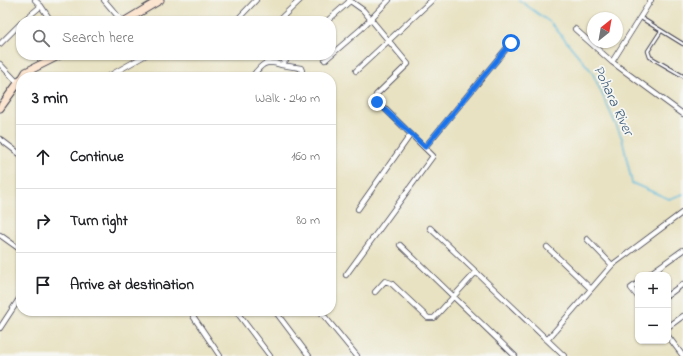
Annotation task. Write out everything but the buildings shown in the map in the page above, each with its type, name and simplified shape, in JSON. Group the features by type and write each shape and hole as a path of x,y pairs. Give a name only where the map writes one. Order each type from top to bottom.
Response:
{"street":[{"path":"36,0 48,16"},
{"path":"104,0 118,16"},
{"path":"138,16 160,0"},
{"path":"241,16 256,0"},
{"path":"284,16 300,0"},
{"path":"332,16 349,0 371,18 408,64 376,95 375,99 433,156 346,275"},
{"path":"336,50 390,0"},
{"path":"356,71 432,0"},
{"path":"612,62 651,0"},
{"path":"29,16 41,6"},
{"path":"0,44 16,28"},
{"path":"575,29 612,62 683,114"},
{"path":"425,147 511,43"},
{"path":"26,72 50,60"},
{"path":"116,72 137,60"},
{"path":"281,65 286,60"},
{"path":"256,72 261,66 271,62 301,68 301,72"},
{"path":"0,64 16,76"},
{"path":"0,108 16,87"},
{"path":"358,209 411,134"},
{"path":"0,139 16,151"},
{"path":"547,340 612,265 683,212"},
{"path":"430,228 564,356"},
{"path":"0,235 16,246"},
{"path":"587,239 612,265"},
{"path":"400,245 515,356"},
{"path":"547,247 591,289"},
{"path":"652,272 683,250"},
{"path":"375,292 385,281 391,283 428,318 434,318 476,272"},
{"path":"671,293 683,284"},
{"path":"635,285 631,288 635,294"},
{"path":"1,326 16,304"},
{"path":"193,316 220,356"},
{"path":"240,316 270,356"},
{"path":"279,316 309,356"},
{"path":"324,316 357,356"},
{"path":"671,325 683,316"},
{"path":"671,340 683,356"}],"lane":[{"path":"640,18 683,44"},
{"path":"661,31 648,51 650,57 683,76"}],"waterway":[{"name":"Pohara River","path":"519,0 551,23 592,72 622,138 632,183 669,199 683,194"}],"route":[{"path":"377,102 425,147 511,43"}]}
